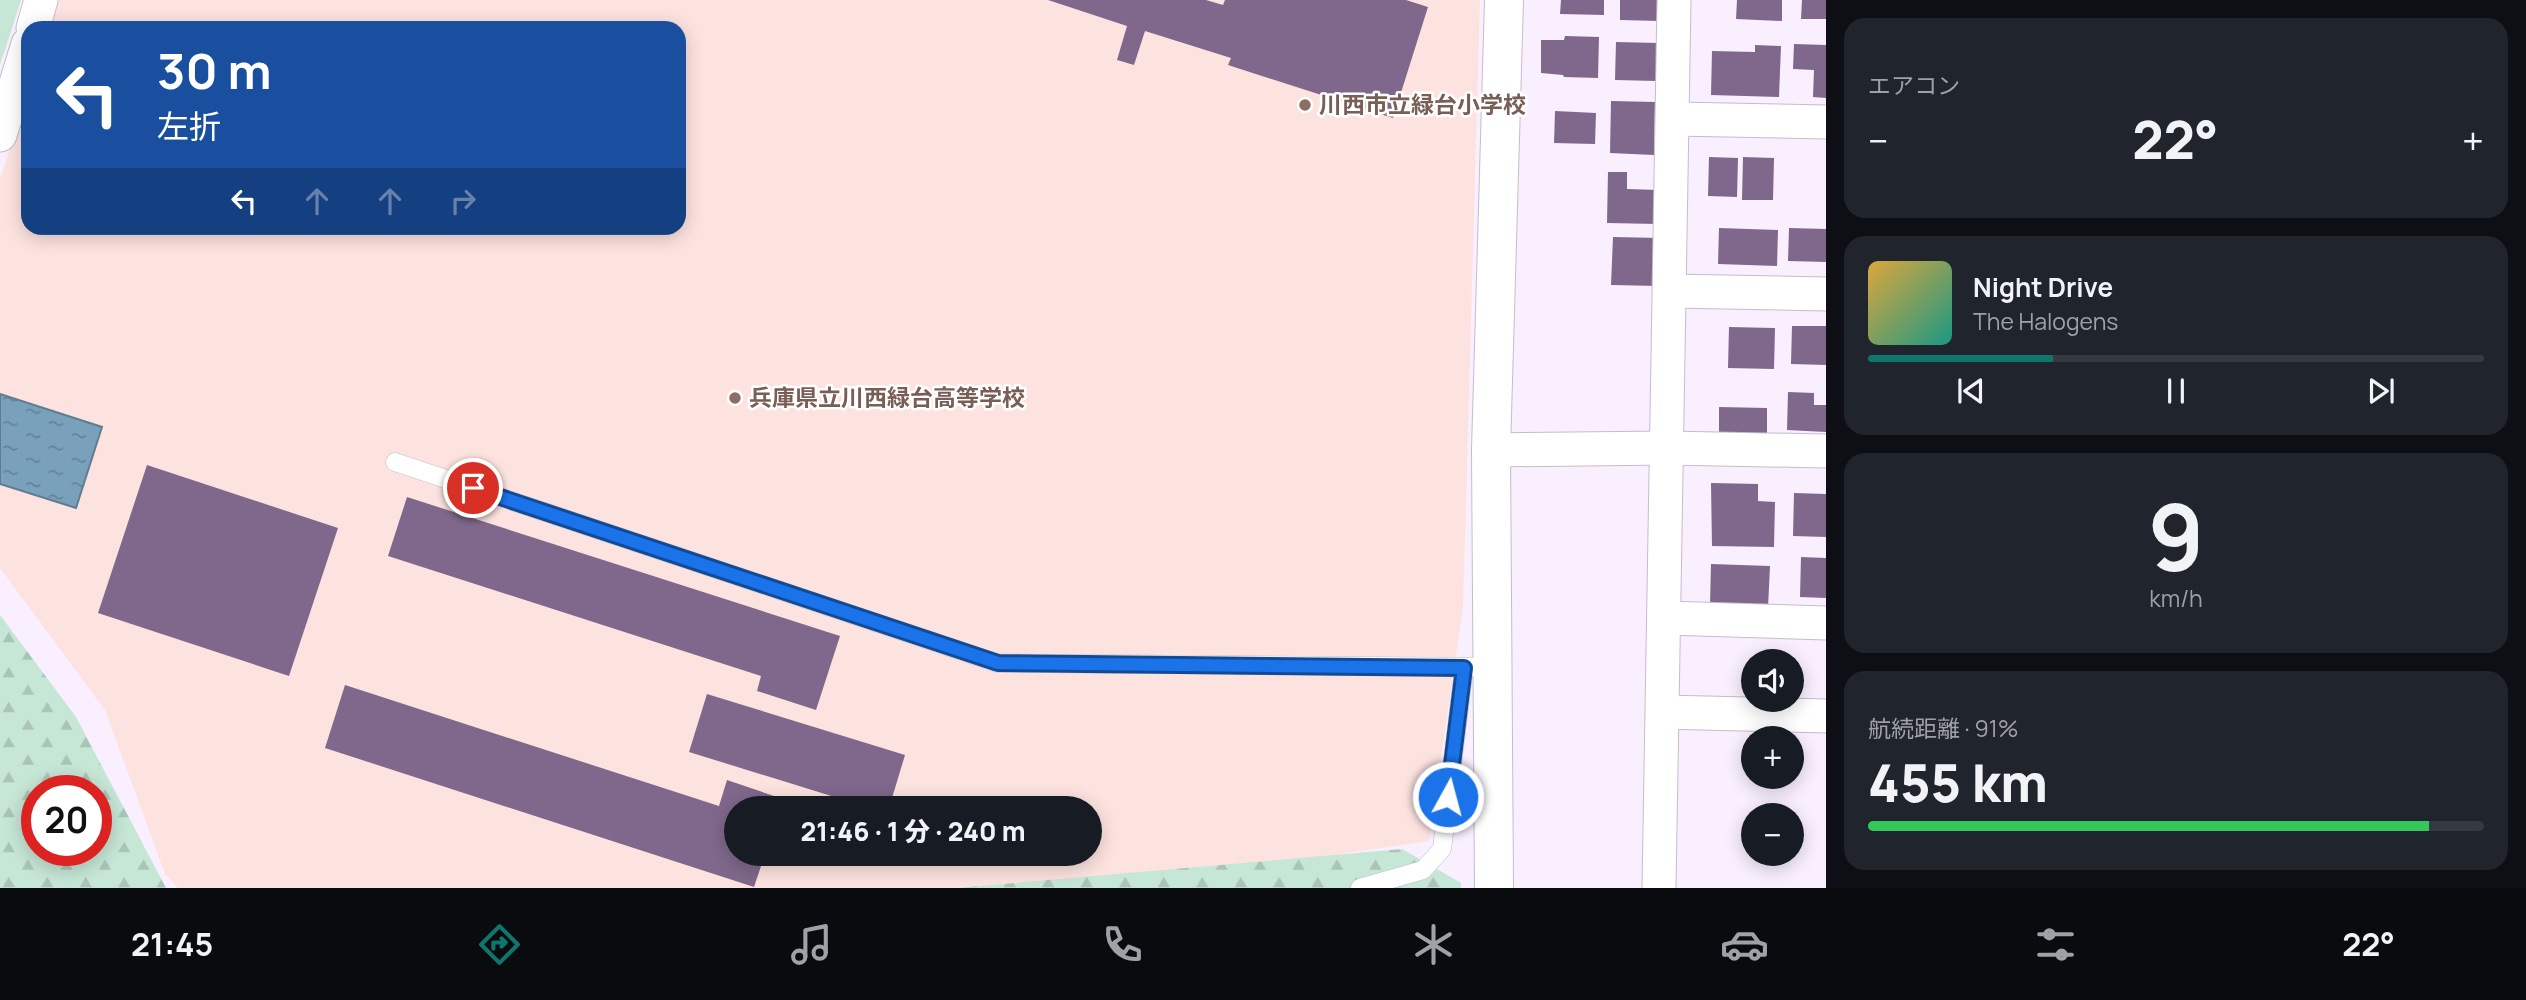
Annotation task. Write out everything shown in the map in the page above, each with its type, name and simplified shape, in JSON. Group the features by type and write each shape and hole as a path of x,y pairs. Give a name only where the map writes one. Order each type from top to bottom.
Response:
{"street":[{"path":"35,21 41,0"},
{"path":"1494,888 1478,667 1491,450 1504,0"},
{"path":"1659,888 1674,0"},
{"path":"0,135 21,67"},
{"path":"1674,119 1826,122"},
{"path":"1670,291 1826,294"},
{"path":"1491,450 1667,448 1826,451"},
{"path":"1665,618 1826,623"},
{"path":"1663,712 1826,716"}],"lane":[{"path":"395,462 998,663 1478,667 1442,849 1423,870 1360,888"}],"shaded area":[{"name":"兵庫県立川西緑台高等学校","path":"59,0 1480,0 1463,607 1429,841 1105,888 178,888 165,874 105,710 0,568 0,179 21,115 21,235 686,235 686,21 52,21"}],"green space":[{"path":"0,0 21,0 0,65"},
{"path":"0,615 76,717 107,775 21,775 21,866 112,866 112,785 166,888 0,888"},
{"path":"1402,849 1461,883 1461,888 957,888"}],"water":[{"path":"0,394 102,427 76,508 0,484"}],"building":[{"path":"1048,0 1206,0 1223,5 1225,0 1406,0 1428,7 1393,118 1228,65 1231,58 1145,31 1134,65 1117,60 1127,26"},
{"path":"1561,0 1604,0 1604,15 1560,14"},
{"path":"1620,0 1661,0 1660,21 1620,20"},
{"path":"1737,0 1782,0 1782,21 1736,19"},
{"path":"1802,0 1826,0 1826,19 1801,19"},
{"path":"1565,36 1599,37 1598,78 1541,73 1541,40 1564,40"},
{"path":"1616,42 1658,43 1657,81 1615,80"},
{"path":"1794,44 1826,45 1826,98 1813,97 1814,70 1793,69"},
{"path":"1755,45 1781,46 1779,97 1711,95 1712,51 1755,52"},
{"path":"1611,101 1655,102 1654,155 1610,153"},
{"path":"1555,111 1596,113 1595,144 1554,143"},
{"path":"1709,157 1738,158 1737,197 1708,196"},
{"path":"1743,157 1774,158 1773,200 1742,200"},
{"path":"1608,172 1627,172 1627,189 1658,190 1658,224 1607,223"},
{"path":"1719,228 1778,230 1777,266 1718,264"},
{"path":"1789,228 1826,229 1826,262 1788,261"},
{"path":"1613,237 1660,238 1658,286 1611,285"},
{"path":"1792,326 1826,326 1826,365 1791,364"},
{"path":"1729,327 1775,328 1774,369 1728,368"},
{"path":"1788,392 1814,393 1814,405 1826,405 1826,432 1787,430"},
{"path":"1719,407 1767,408 1767,436 1719,435"},
{"path":"147,465 338,528 289,676 98,613"},
{"path":"1711,483 1758,484 1758,501 1775,502 1774,547 1712,546"},
{"path":"1794,493 1826,494 1826,537 1793,536"},
{"path":"407,497 840,636 816,710 757,691 761,676 388,556"},
{"path":"1801,557 1826,558 1826,598 1800,597"},
{"path":"1711,564 1770,566 1768,608 1710,606"},
{"path":"345,685 719,806 727,780 774,796 724,796 724,866 761,866 754,887 325,748"},
{"path":"707,694 905,755 893,796 831,796 689,752"}],"place":[{"name":"川西市立緑台小学校","path":"1305,105"},
{"name":"兵庫県立川西緑台高等学校","path":"735,398"}],"route":[{"path":"473,488 998,663 1464,668 1448,797"}]}
